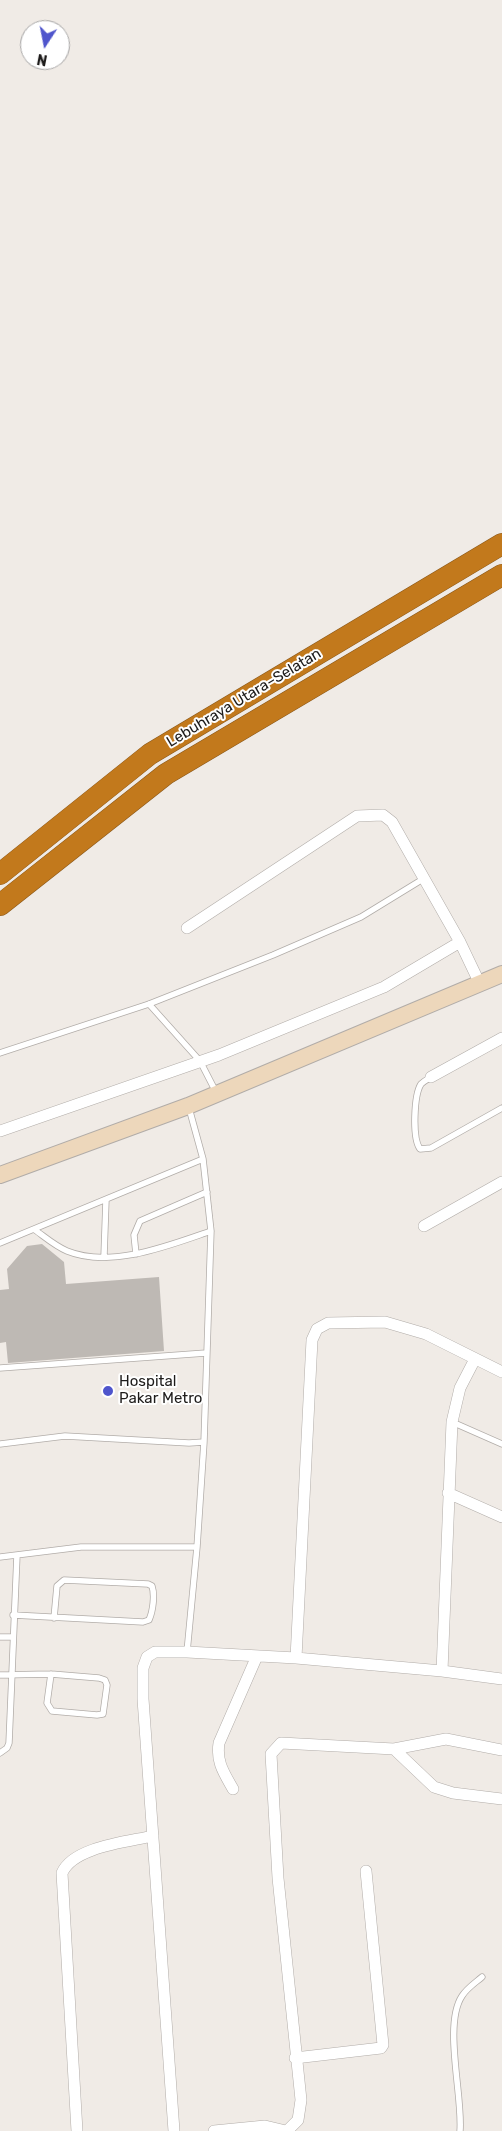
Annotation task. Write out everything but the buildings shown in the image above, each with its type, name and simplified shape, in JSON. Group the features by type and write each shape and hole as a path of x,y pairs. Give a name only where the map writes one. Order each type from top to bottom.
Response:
{"highway":[{"name":"Lebuhraya Utara–Selatan","path":"0,874 150,754 502,544"},
{"name":"Lebuhraya Utara–Selatan","path":"0,905 166,774 502,575"}],"main road":[{"path":"0,1175 188,1106 422,1006 502,974"}],"street":[{"path":"187,928 357,816 370,814 383,816 392,822 460,942 480,984"},
{"path":"0,1131 200,1061 384,987 460,942"},
{"path":"431,1077 502,1038"},
{"path":"424,1226 502,1182"},
{"path":"296,1658 312,1340 316,1330 328,1323 385,1322 426,1334 502,1372"},
{"path":"442,1671 452,1422 460,1388 474,1359"},
{"path":"448,1493 502,1517"},
{"path":"174,2131 152,1836 143,1668 147,1657 155,1652 187,1652 296,1658 442,1671 502,1679"},
{"path":"233,1789 220,1766 217,1756 219,1743 257,1656"},
{"path":"214,2131 265,2126 287,2131 298,2120 301,2111 278,1878 271,1754 281,1743 394,1749 446,1739 502,1750"},
{"path":"394,1749 434,1787 453,1794 502,1799"},
{"path":"77,2131 62,1873 66,1864 89,1851 152,1836"},
{"path":"295,2058 381,2048 383,2045 366,1871"}],"lane":[{"path":"0,1053 149,1004 323,935 361,917 423,879"},
{"path":"149,1004 200,1061 217,1094"},
{"path":"431,1077 421,1085 417,1100 415,1133 420,1149 431,1148 502,1108"},
{"path":"187,1652 204,1442 211,1231 203,1159 188,1106"},
{"path":"0,1243 203,1159"},
{"path":"136,1254 134,1235 140,1221 207,1192"},
{"path":"104,1256 106,1200"},
{"path":"35,1230 68,1251 104,1256 136,1254 211,1231"},
{"path":"0,1368 206,1353"},
{"path":"452,1422 502,1444"},
{"path":"0,1444 65,1436 189,1443 204,1442"},
{"path":"0,1557 81,1547 197,1547"},
{"path":"0,1753 7,1748 9,1743 17,1555"},
{"path":"13,1616 54,1618 143,1622 149,1620 151,1615 154,1591 152,1586 148,1584 64,1580 57,1586 54,1618"},
{"path":"0,1637 13,1636"},
{"path":"0,1675 51,1674 105,1680 107,1685 103,1714 52,1711 47,1703 51,1674"},
{"path":"460,2131 460,2100 454,2053 456,2014 461,1997 482,1977"}],"place":[{"name":"Hospital Pakar Metro","path":"108,1391"}]}
